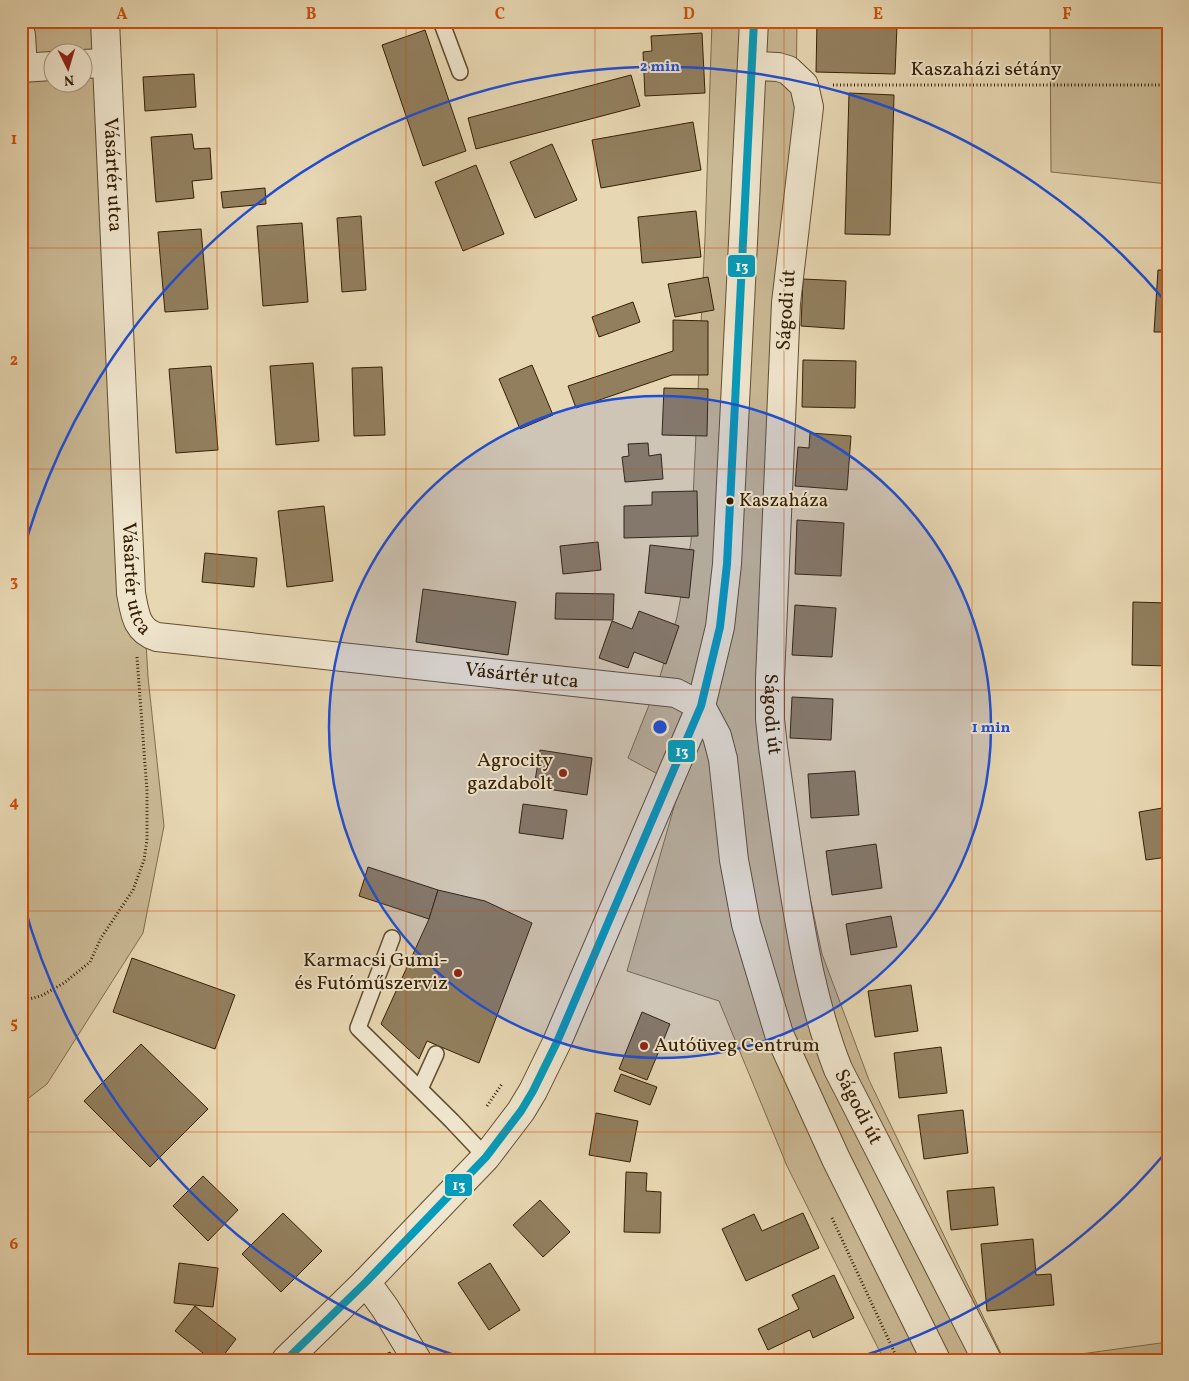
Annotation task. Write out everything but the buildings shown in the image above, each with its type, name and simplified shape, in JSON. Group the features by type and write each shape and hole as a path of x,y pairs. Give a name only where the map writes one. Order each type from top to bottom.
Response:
{"street":[{"name":"Vásártér utca","path":"105,21 95,64 131,593 138,622 142,628 149,634 157,637 676,693 701,706"},
{"path":"286,1360 366,1282 486,1157 521,1111 547,1064 701,706 720,627 726,564 754,21"},
{"path":"21,36 22,68 42,67"},
{"path":"753,66 778,67 788,70 804,85"},
{"name":"Ságodi út","path":"804,85 809,107 786,303 770,679 770,719 779,792 801,933 828,1045 842,1078 987,1360"},
{"name":"Ságodi út","path":"701,706 716,736 723,759 734,860 746,924 779,1034 836,1159 936,1360"},
{"path":"366,1282 385,1308 417,1360"}],"lane":[{"path":"441,21 460,72"},
{"path":"392,938 358,1028 486,1157"},
{"path":"420,1089 436,1054"}],"path":[{"name":"Kaszaházi sétány","path":"804,85 1168,85"},
{"path":"21,1001 41,996 64,983 90,962 101,938 133,890 144,860 147,840 147,791 136,645 138,622"},
{"path":"466,1136 504,1080"}],"shaded area":[{"path":"21,21 110,21 148,677 164,826 143,933 47,1084 21,1104"},
{"path":"712,21 797,21 794,247 781,662 785,758 795,826 822,954 869,1080 1004,1360 884,1360 787,1166 719,1001 627,971 680,786 628,758 659,680 677,617 691,542 705,238"},
{"path":"1050,21 1168,21 1168,184 1051,172"},
{"path":"1168,1342 1168,1360 1037,1360"}],"transit line":[{"name":"13","path":"286,1360 366,1282 486,1157 521,1111 557,1042 701,706 720,627 727,564 754,21"}],"place":[{"name":"Kaszaháza","path":"730,501"},
{"name":"Agrocity gazdabolt","path":"563,773"},
{"name":"Karmacsi Gumi- és Futóműszerviz","path":"458,973"},
{"name":"Autóüveg Centrum","path":"644,1046"}]}
